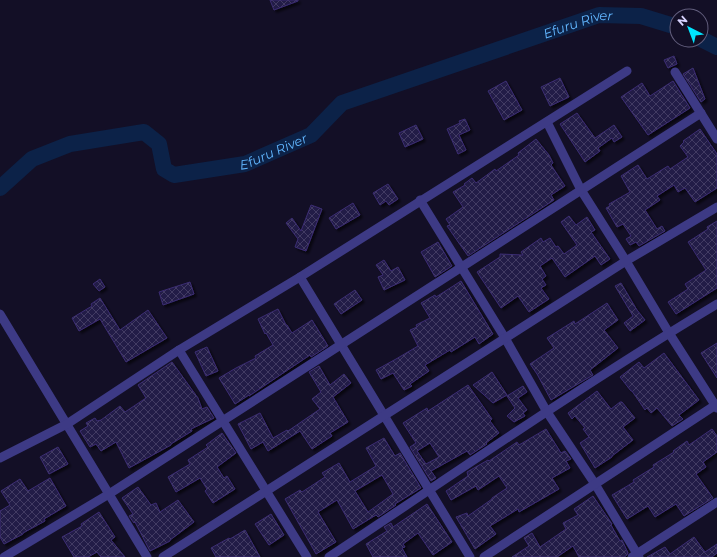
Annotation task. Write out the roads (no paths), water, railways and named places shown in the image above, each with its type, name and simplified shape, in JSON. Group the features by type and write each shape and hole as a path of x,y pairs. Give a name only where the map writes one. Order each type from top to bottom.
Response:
{"street":[{"path":"0,458 67,424 179,350 628,71"},
{"path":"675,72 717,139"},
{"path":"4,557 109,494 701,113"},
{"path":"484,557 716,405 669,333 581,190 547,122"},
{"path":"420,200 505,338 548,412 595,484 636,556 717,502"},
{"path":"163,557 626,261 717,207"},
{"path":"300,276 470,557"},
{"path":"329,557 669,333 717,304"},
{"path":"0,314 147,557"},
{"path":"179,350 307,557"}],"waterway":[{"name":"Efuru River","path":"0,188 32,159 70,144 144,132 159,144 164,169 174,175 245,164 311,135 342,103 599,15 641,16 669,25"},
{"name":"Efuru River","path":"709,43 717,47"}]}
